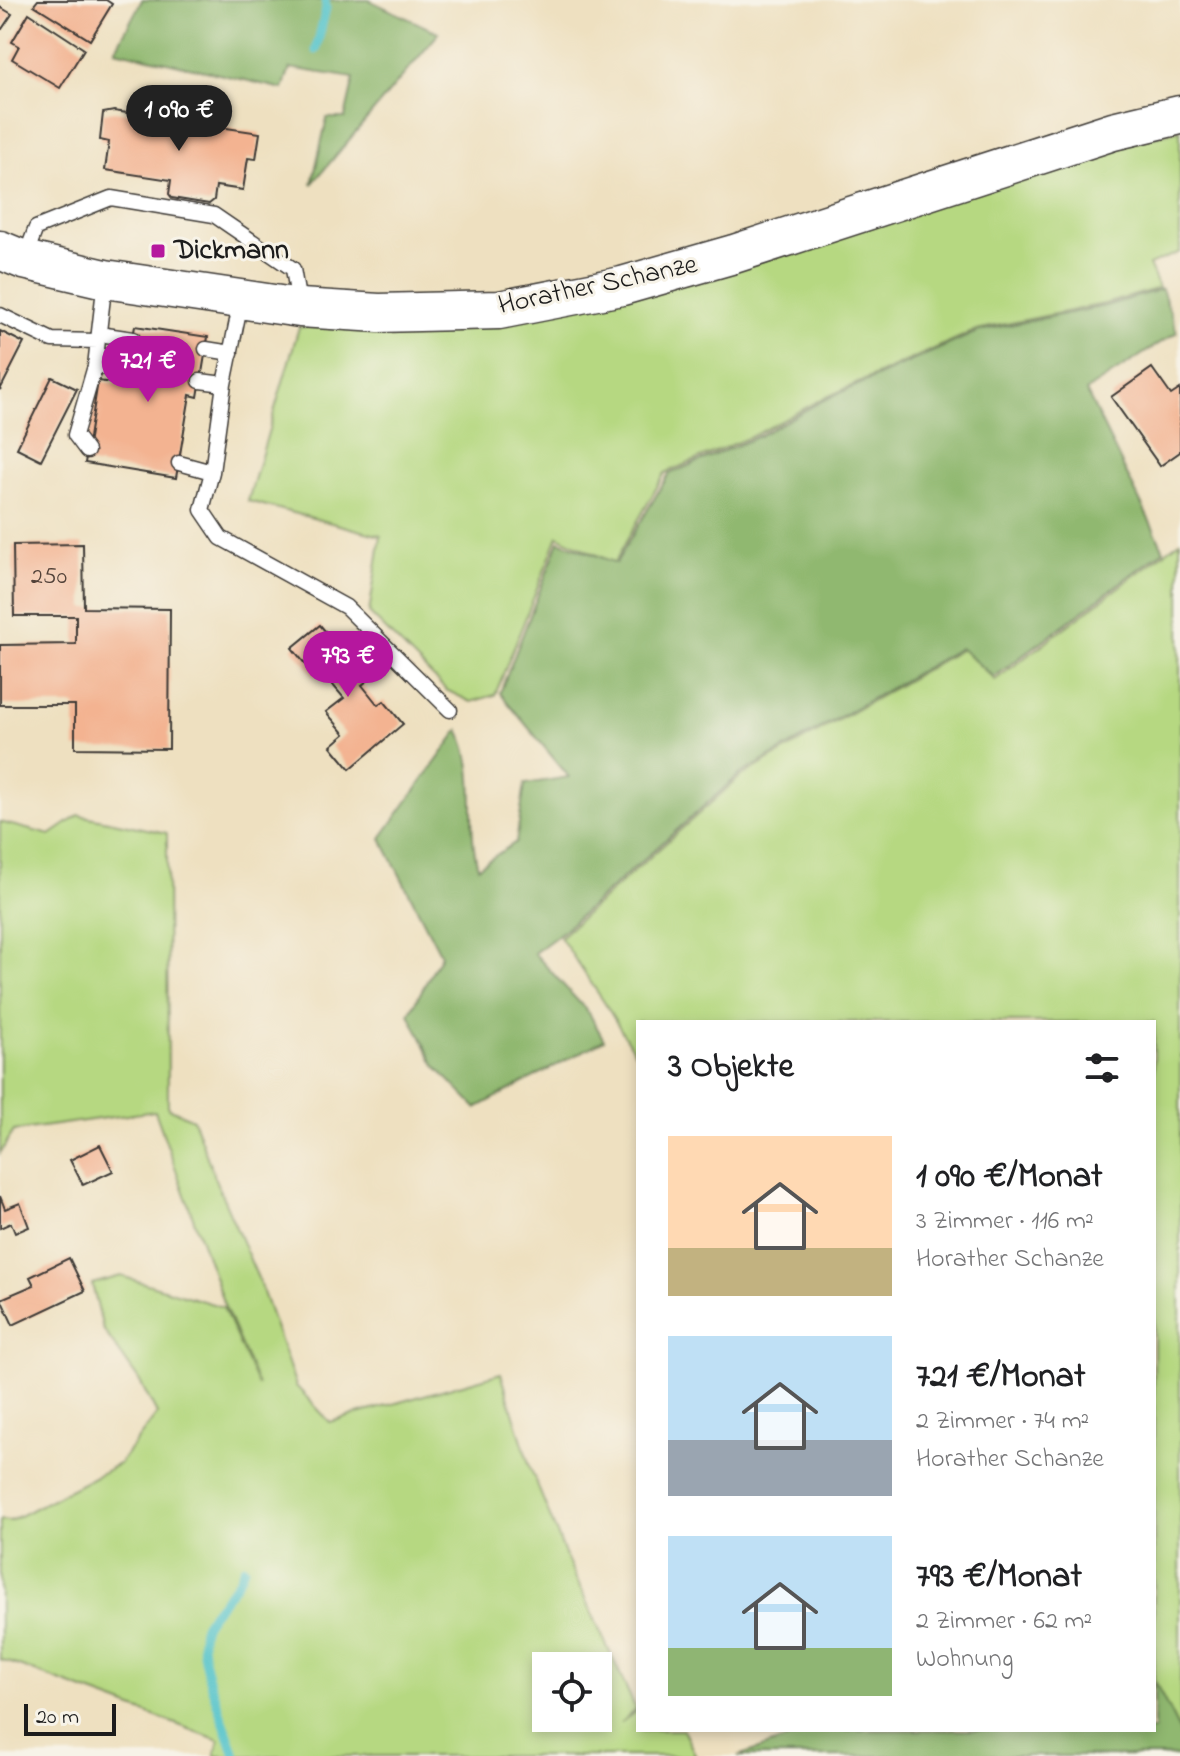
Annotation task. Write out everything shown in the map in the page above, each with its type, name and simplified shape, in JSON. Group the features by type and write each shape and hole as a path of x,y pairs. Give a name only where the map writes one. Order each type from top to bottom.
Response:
{"main road":[{"name":"Horather Schanze","path":"12,255 105,279 300,308 379,313 499,310 622,286 750,249 1113,131 1180,115"}],"lane":[{"path":"12,255 36,228 111,198 214,215 293,269 300,308"},
{"path":"87,451 75,435 95,366 105,279"},
{"path":"241,301 224,384 212,472 202,510 221,538 346,607 450,710"},
{"path":"0,315 52,340 99,337 133,339"},
{"path":"206,349 231,353"},
{"path":"95,366 128,371"},
{"path":"200,381 224,384"},
{"path":"179,463 212,472"}],"green space":[{"path":"142,0 369,0 439,33 312,184 327,118 345,118 354,78 290,68 283,89 115,50"},
{"path":"1180,130 1180,252 1149,265 1159,288 1104,304 976,330 820,400 757,434 665,473 614,563 558,536 495,695 471,702 446,690 369,613 381,536 248,501 299,327 380,327"},
{"path":"1162,289 1177,332 1086,391 1164,550 994,677 960,648 739,775 534,953 589,1013 604,1040 476,1108 436,1067 409,1014 441,955 381,838 459,730 469,764 474,850 478,867 516,842 525,784 569,777 500,693 559,541 616,563 669,474 759,436 822,401 979,331 1105,306"},
{"path":"1180,541 1180,1756 1156,1732 1156,1020 636,1020 636,1055 560,937 740,777 962,649 995,680"},
{"path":"79,815 167,833 168,1108 193,1119 258,1278 296,1386 330,1422 501,1373 530,1467 567,1559 610,1652 532,1652 532,1732 612,1732 612,1657 636,1709 620,1723 636,1711 636,1732 684,1732 696,1756 215,1756 219,1740 0,1659 0,1520 10,1521 119,1464 157,1414 139,1380 103,1329 92,1284 121,1276 223,1307 258,1386 225,1307 155,1111 14,1131 0,1153 0,822 50,835"},
{"path":"1156,1684 1180,1732 1180,1756 738,1756 808,1732 1156,1732"}],"building":[{"path":"38,0 106,0 112,4 90,40 34,5"},
{"path":"0,7 12,14 2,29 0,28"},
{"path":"29,13 84,49 60,88 12,59 19,46 12,42"},
{"path":"114,111 260,133 256,159 248,158 243,190 216,186 214,200 209,204 172,198 169,194 171,180 105,170 109,142 100,140 103,113"},
{"path":"135,326 208,337 198,397 190,395 176,478 85,463 98,381 125,385"},
{"path":"0,331 24,343 0,390"},
{"path":"1152,368 1171,395 1180,389 1180,452 1160,466 1111,397"},
{"path":"52,377 77,389 41,460 17,448"},
{"path":"83,544 84,608 170,609 169,749 75,748 75,705 0,705 0,645 76,644 76,616 14,616 13,545"},
{"path":"320,625 367,681 362,685 378,705 384,701 403,724 350,769 331,746 345,734 326,712 344,698 321,671 315,676 292,648"},
{"path":"100,1145 113,1171 83,1185 70,1160"},
{"path":"0,1196 5,1209 20,1203 29,1227 15,1233 11,1223 0,1228"},
{"path":"69,1258 85,1291 13,1325 1,1299 34,1285 30,1277"}],"waterway":[{"path":"316,50 326,8 325,0"},
{"path":"235,1756 206,1669 202,1636 205,1624 236,1584 244,1568"}],"place":[{"name":"Dickmann","path":"158,251"}]}
